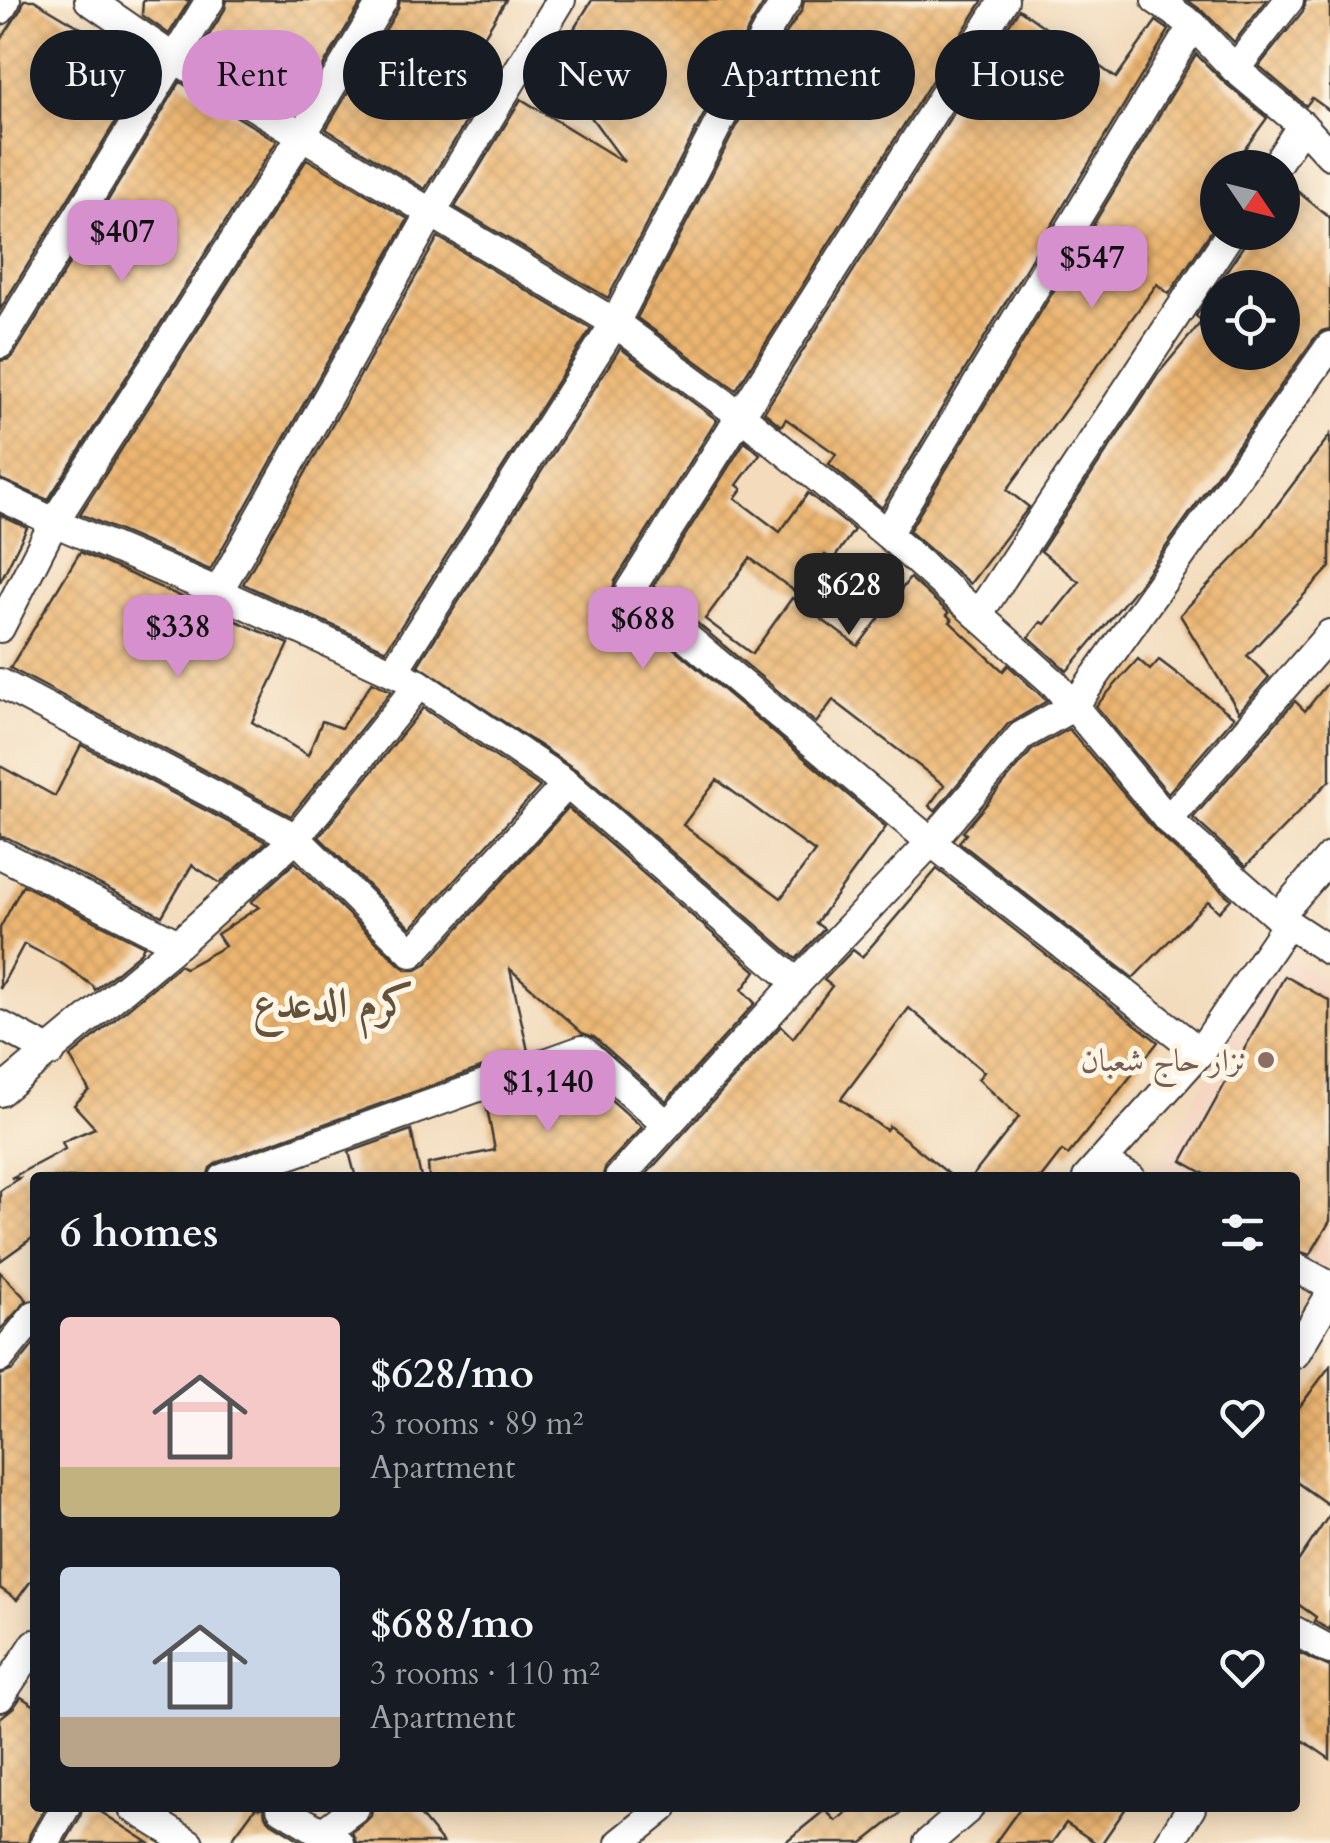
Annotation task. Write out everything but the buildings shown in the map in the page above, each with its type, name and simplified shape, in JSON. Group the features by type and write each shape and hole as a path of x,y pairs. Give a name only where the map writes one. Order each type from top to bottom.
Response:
{"street":[{"path":"0,10 6,0"},
{"path":"89,0 175,59 615,322 740,415 888,534 1056,684 1168,820 1283,920 1330,951"},
{"path":"0,344 210,0"},
{"path":"0,628 54,522 302,135 383,0"},
{"path":"218,592 432,212 562,0"},
{"path":"0,1092 178,944 296,838 406,678 615,322 766,32 787,0"},
{"path":"1004,0 630,590 931,842 1200,1052"},
{"path":"1156,0 1193,26 1330,155"},
{"path":"1235,69 1288,0"},
{"path":"888,534 1193,26"},
{"path":"1286,150 1302,125"},
{"path":"978,615 1219,250"},
{"path":"624,1172 796,982 931,842 1021,736 1074,706 1330,346"},
{"path":"0,496 406,678 568,784 796,982"},
{"path":"1168,820 1330,634"},
{"path":"0,683 296,838 412,953 568,784"},
{"path":"0,854 178,944"},
{"path":"1095,1170 1200,1052 1283,920 1330,856"},
{"path":"0,1025 50,1052"},
{"path":"241,1172 582,1050 667,1125"},
{"path":"1300,1270 1330,1286"},
{"path":"1300,1346 1330,1295"},
{"path":"0,1358 30,1321"},
{"path":"1300,1634 1330,1650"},
{"path":"0,1697 30,1652"},
{"path":"45,1843 63,1812"},
{"path":"139,1812 189,1843"},
{"path":"288,1812 330,1838 352,1812"},
{"path":"620,1843 658,1812"},
{"path":"928,1843 964,1812"},
{"path":"1169,1843 1188,1812"}],"shaded area":[{"path":"1280,951 1330,981 1330,1275 1300,1257 1300,1172 1152,1171"}],"place":[{"name":"نزار حاج شعبان","path":"1266,1060"}],"district":[{"name":"كرم الدعدع","path":"333,1002"}]}
